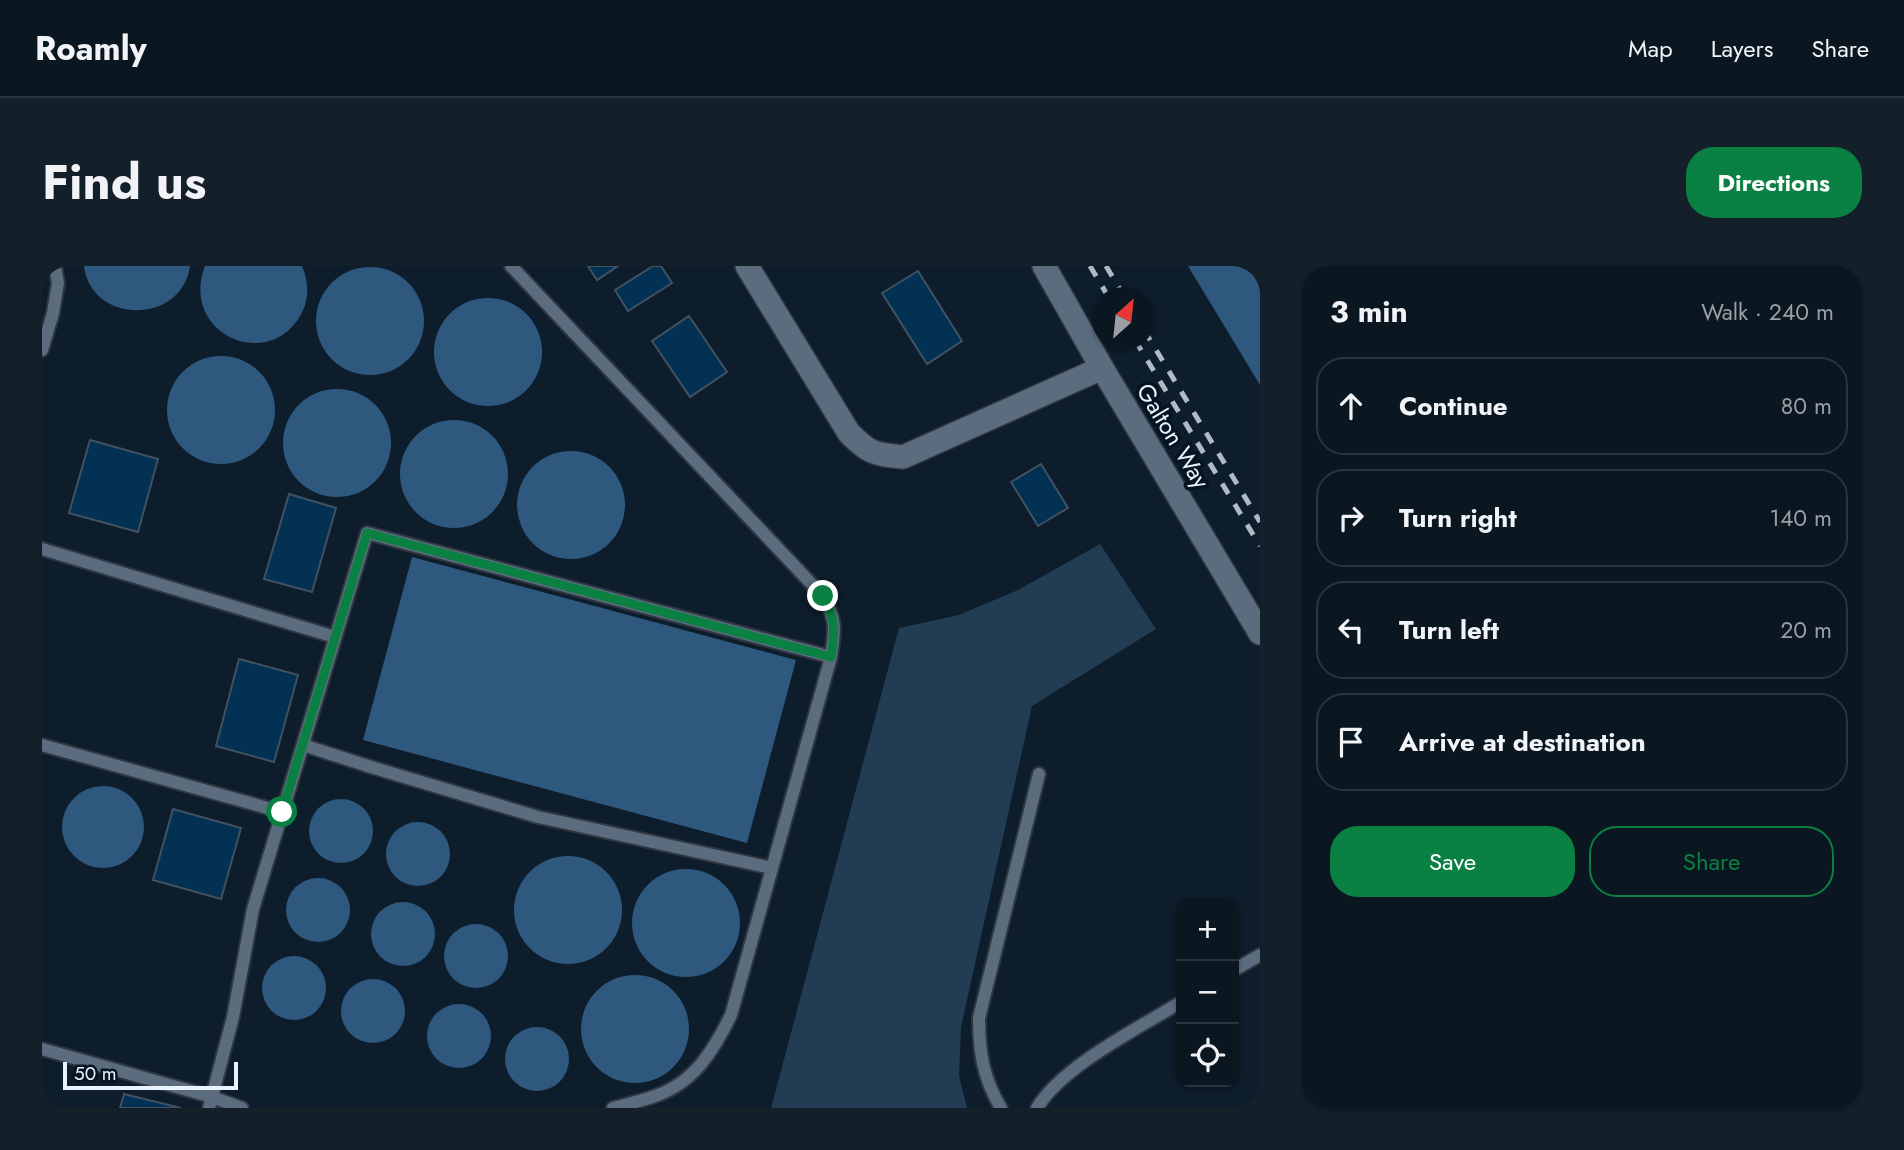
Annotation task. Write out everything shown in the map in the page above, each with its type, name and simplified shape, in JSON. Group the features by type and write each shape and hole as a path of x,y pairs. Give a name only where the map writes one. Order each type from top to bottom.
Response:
{"street":[{"path":"747,266 849,433 866,450 881,455 903,457 1102,368"},
{"name":"Galton Way","path":"1044,266 1260,633"}],"lane":[{"path":"42,350 53,313 58,283 55,266"},
{"path":"511,266 823,596 832,613 835,633 831,657 731,1015 718,1042 702,1065 683,1082 657,1096 612,1108"},
{"path":"211,1102 233,1017 253,909 367,533 831,657"},
{"path":"42,549 335,637"},
{"path":"42,745 282,812"},
{"path":"303,745 538,817 772,868"},
{"path":"1001,1108 985,1076 979,1041 979,1018 1039,774"},
{"path":"1239,967 1260,956"},
{"path":"1037,1108 1053,1089 1090,1058 1176,1005"},
{"path":"42,1049 211,1102 242,1108"}],"shaded area":[{"path":"84,266 190,266 183,285 171,299 155,307 137,310 119,307 102,299 90,285"},
{"path":"205,266 302,266 307,287 304,308 290,329 272,340 253,343 233,339 217,328 205,312 200,291"},
{"path":"1188,266 1260,266 1260,385"},
{"path":"370,267 391,271 408,283 420,300 424,321 420,342 408,359 391,371 370,375 349,371 332,359 320,342 316,321 320,300 332,283 349,271"},
{"path":"488,298 509,302 526,314 538,331 542,352 538,373 526,390 509,402 488,406 467,402 450,390 438,373 434,352 438,331 450,314 467,302"},
{"path":"221,356 242,360 259,372 271,389 275,410 271,431 259,448 242,460 221,464 200,460 183,448 171,431 167,410 171,389 183,372 200,360"},
{"path":"337,389 358,393 375,405 387,422 391,443 387,464 375,481 358,493 337,497 316,493 299,481 287,464 283,443 287,422 299,405 316,393"},
{"path":"454,420 475,424 492,436 504,453 508,474 504,495 492,512 475,524 454,528 433,524 416,512 404,495 400,474 404,453 416,436 433,424"},
{"path":"571,451 592,455 609,467 621,484 625,505 621,526 609,543 592,555 571,559 550,555 533,543 521,526 517,505 521,484 533,467 550,455"},
{"path":"1100,544 1156,629 1032,706 961,1027 959,1076 967,1108 771,1108 899,628 959,615 1018,590"},
{"path":"412,557 796,660 747,843 363,740"},
{"path":"103,786 119,789 132,798 141,811 144,827 141,843 132,856 119,865 103,868 87,865 74,856 65,843 62,827 65,811 74,798 87,789"},
{"path":"341,799 364,808 373,831 364,854 341,863 318,854 309,831 318,808"},
{"path":"418,822 441,831 450,854 441,877 418,886 395,877 386,854 395,831"},
{"path":"568,856 589,860 606,872 618,889 622,910 618,931 606,948 589,960 568,964 547,960 530,948 518,931 514,910 518,889 530,872 547,860"},
{"path":"686,869 707,873 724,885 736,902 740,923 736,944 724,961 707,973 686,977 665,973 648,961 636,944 632,923 636,902 648,885 665,873"},
{"path":"318,878 341,887 350,910 341,933 318,942 295,933 286,910 295,887"},
{"path":"403,902 426,911 435,934 426,957 403,966 380,957 371,934 380,911"},
{"path":"476,924 499,933 508,956 499,979 476,988 453,979 444,956 453,933"},
{"path":"294,956 317,965 326,988 317,1011 294,1020 271,1011 262,988 271,965"},
{"path":"635,975 656,979 673,991 685,1008 689,1029 685,1050 673,1067 656,1079 635,1083 614,1079 597,1067 585,1050 581,1029 585,1008 597,991 614,979"},
{"path":"373,979 396,988 405,1011 396,1034 373,1043 350,1034 341,1011 350,988"},
{"path":"459,1004 482,1013 491,1036 482,1059 459,1068 436,1059 427,1036 436,1013"},
{"path":"537,1027 560,1036 569,1059 560,1082 537,1091 514,1082 505,1059 514,1036"}],"building":[{"path":"588,266 618,266 597,280"},
{"path":"653,266 661,266 672,283 628,311 615,290"},
{"path":"918,271 962,341 927,364 882,293"},
{"path":"689,316 727,372 690,397 652,341"},
{"path":"90,440 158,459 138,532 69,513"},
{"path":"1041,464 1068,508 1038,526 1011,482"},
{"path":"289,494 336,508 312,592 264,579"},
{"path":"239,659 298,675 274,762 216,746"},
{"path":"173,809 241,828 221,899 153,880"},
{"path":"124,1094 181,1108 120,1108"}],"railway":[{"path":"1090,266 1102,287"},
{"path":"1106,266 1118,287"},
{"path":"1155,348 1260,522"},
{"path":"1141,350 1260,546"}],"route":[{"path":"282,812 367,533 831,657 835,633 832,613 823,596"}]}
